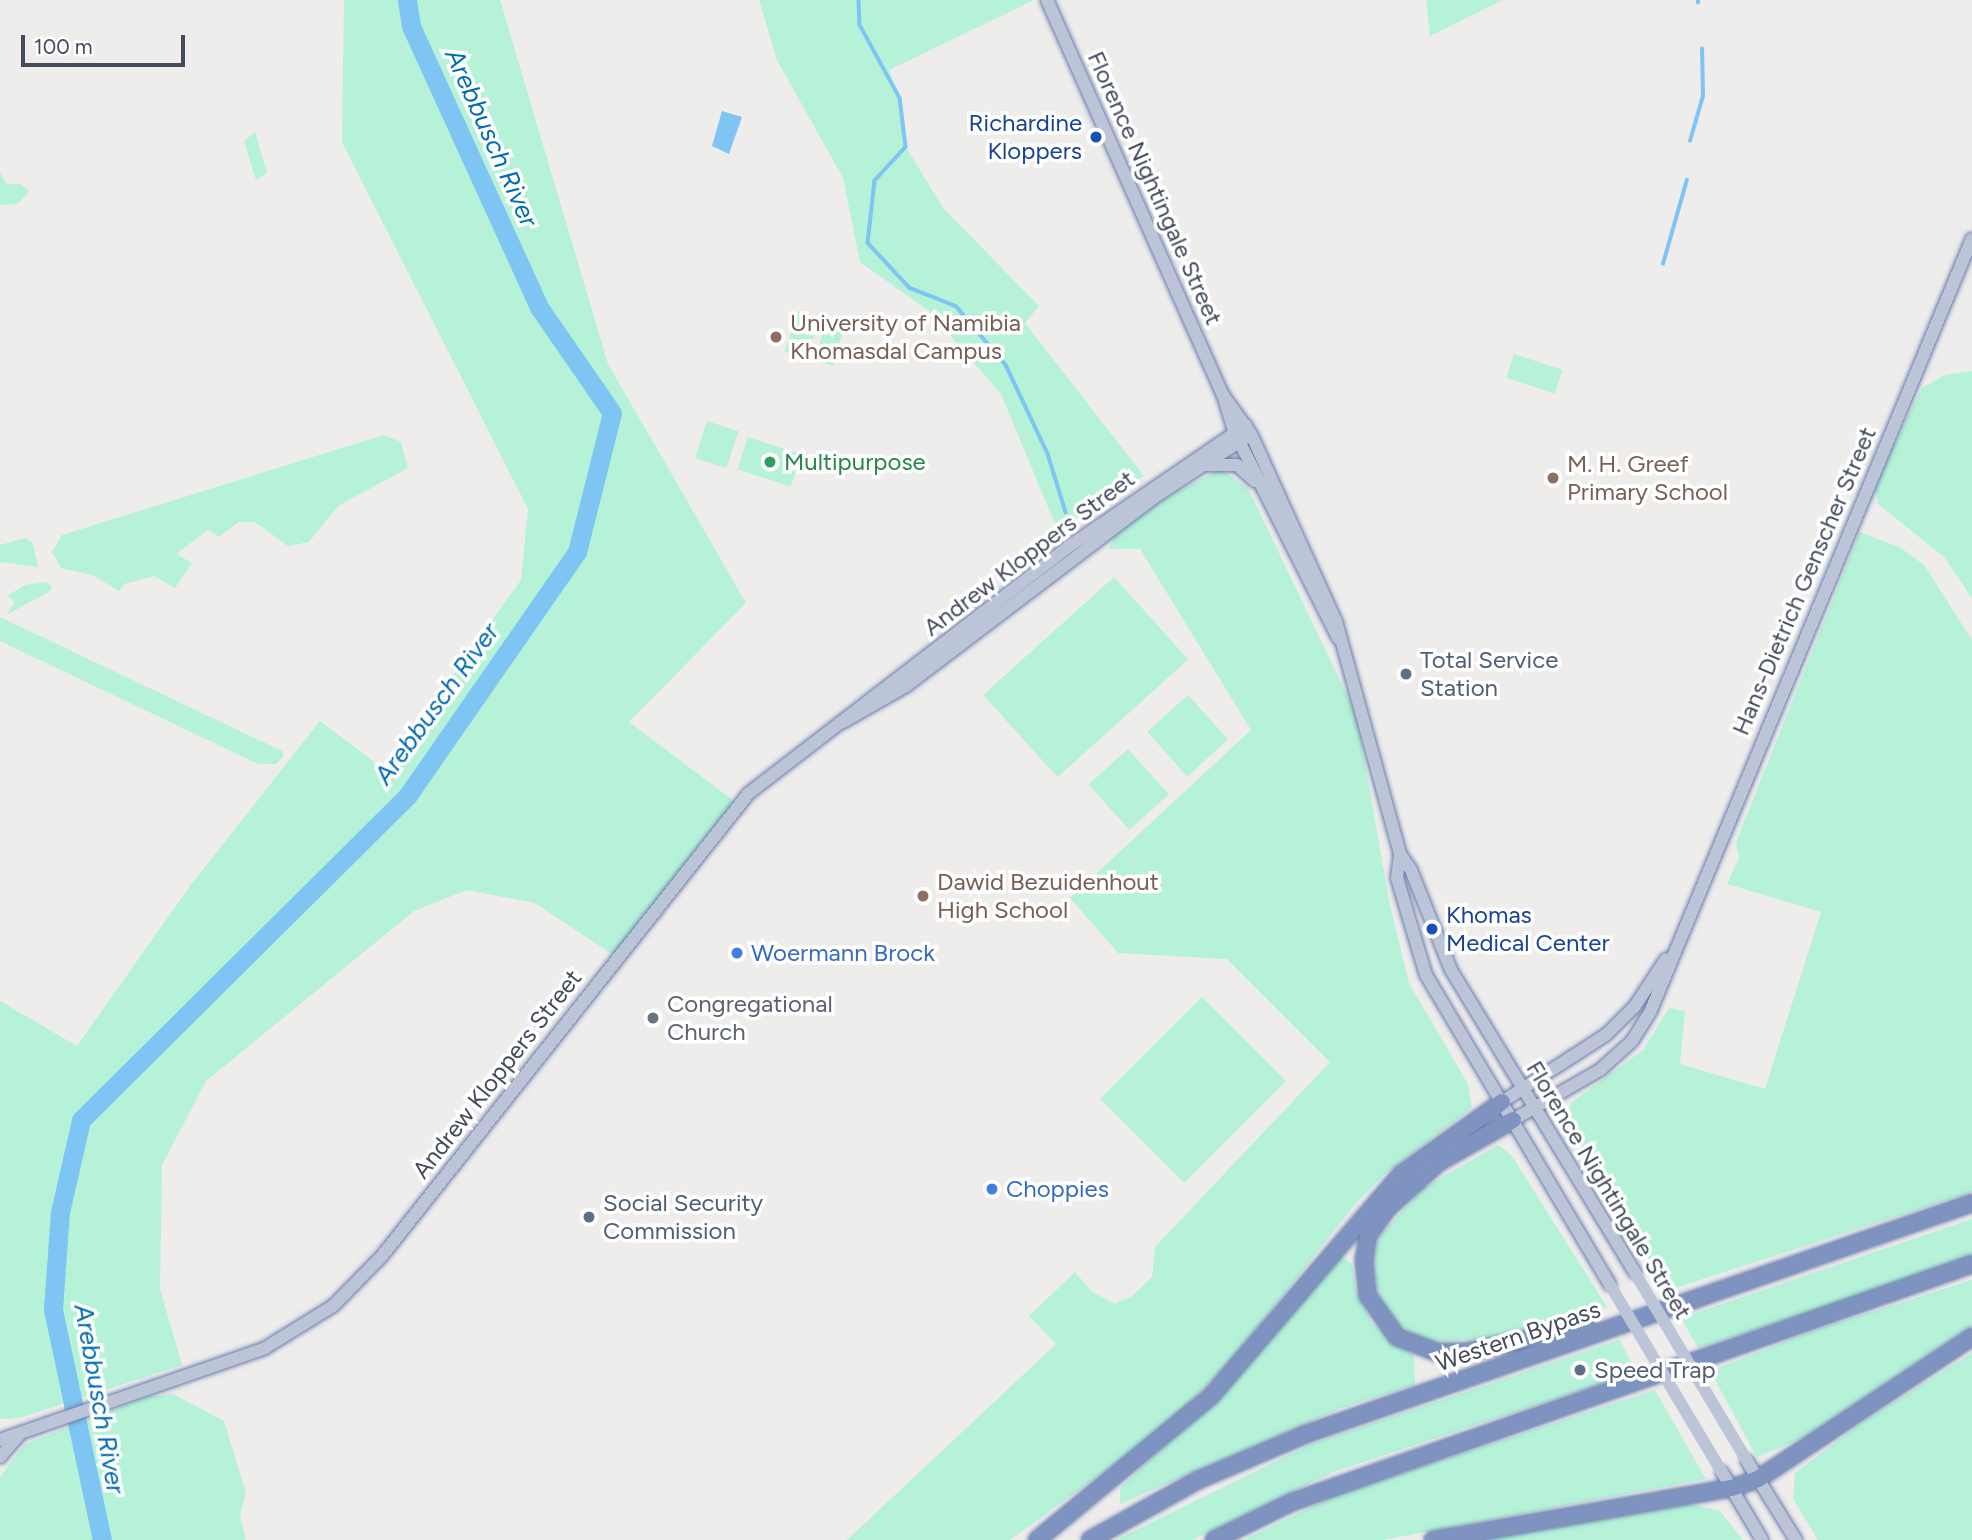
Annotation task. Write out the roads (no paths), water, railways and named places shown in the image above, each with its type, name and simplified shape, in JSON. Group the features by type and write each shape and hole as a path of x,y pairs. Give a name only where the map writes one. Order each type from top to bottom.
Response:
{"highway":[{"path":"1037,1540 1211,1396 1401,1174 1502,1102"},
{"path":"1513,1120 1418,1179 1368,1237 1364,1260 1368,1296 1384,1324 1410,1346 1465,1352 1647,1315"},
{"name":"Western Bypass","path":"1090,1540 1198,1480 1306,1434 1972,1203"},
{"path":"1213,1540 1292,1502 1972,1264"},
{"path":"1433,1540 1732,1488 1758,1479 1972,1337"}],"street":[{"name":"Florence Nightingale Street","path":"1047,0 1223,394 1332,610 1338,639 1368,727 1400,854 1451,970 1796,1540"},
{"name":"Hans-Dietrich Genscher Street","path":"1513,1120 1600,1070 1632,1041 1663,983 1677,941 1972,239"},
{"name":"Florence Nightingale Street","path":"1223,394 1227,411 1243,433 1267,499 1338,639"},
{"path":"1214,445 1225,429 1227,411"},
{"name":"Andrew Kloppers Street","path":"18,1434 283,1339 349,1292 730,811 1051,560 1214,445 1243,433"},
{"name":"Andrew Kloppers Street","path":"843,722 921,676 1243,433"},
{"path":"1198,468 1237,465 1267,499"},
{"name":"Florence Nightingale Street","path":"1400,854 1396,878 1426,975 1762,1540"},
{"name":"Hans-Dietrich Genscher Street","path":"1502,1102 1583,1053 1626,1017 1677,941"},
{"path":"0,1431 18,1434"},
{"path":"0,1440 18,1434"},
{"path":"0,1457 18,1434"}],"water":[{"path":"722,111 742,117 729,154 712,146"}],"waterway":[{"name":"Arebbusch River","path":"102,1540 53,1309 60,1212 81,1120 408,795 577,552 612,413 539,307 411,26 407,0"},
{"path":"859,0 860,25 900,98 906,147 875,181 868,243 910,288 956,306 1006,365 1048,454 1066,512"},
{"path":"1690,141 1703,96 1702,49"},
{"path":"1663,264 1687,180"}],"place":[{"name":"Richardine Kloppers","path":"1096,137"},
{"name":"University of Namibia Khomasdal Campus","path":"776,337"},
{"name":"Multipurpose","path":"770,462"},
{"name":"M. H. Greef Primary School","path":"1553,478"},
{"name":"Total Service Station","path":"1406,674"},
{"name":"Dawid Bezuidenhout High School","path":"923,896"},
{"name":"Khomas Medical Center","path":"1432,929"},
{"name":"Woermann Brock","path":"737,953"},
{"name":"Congregational Church","path":"653,1018"},
{"name":"Choppies","path":"992,1189"},
{"name":"Social Security Commission","path":"589,1217"},
{"name":"Speed Trap","path":"1580,1370"}]}
